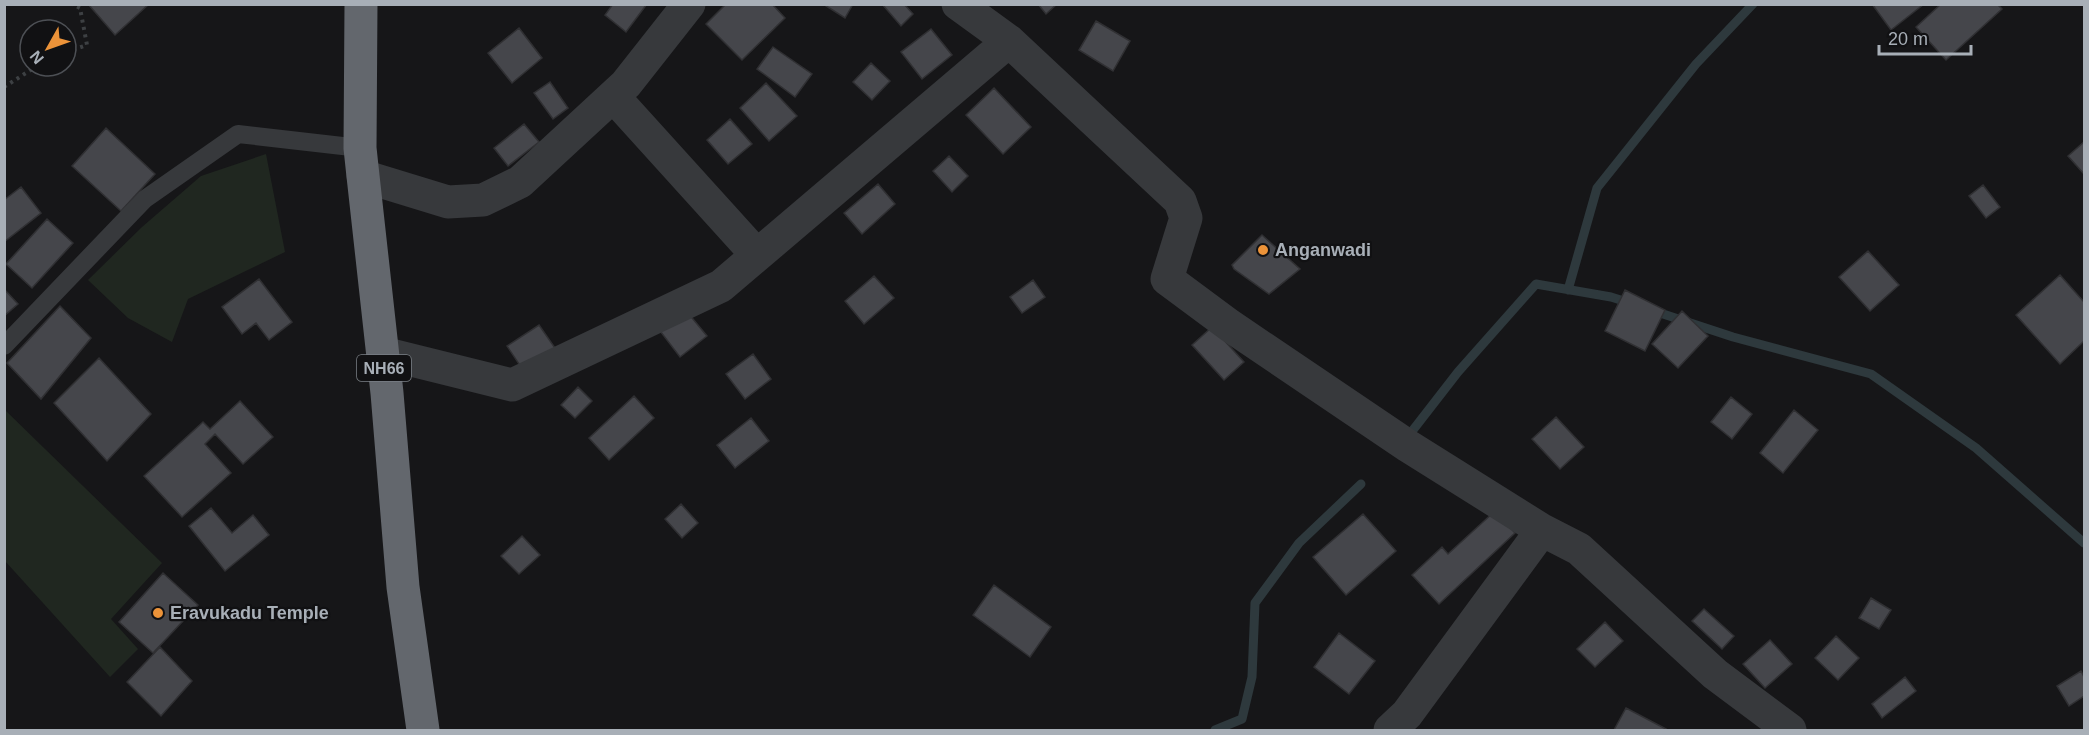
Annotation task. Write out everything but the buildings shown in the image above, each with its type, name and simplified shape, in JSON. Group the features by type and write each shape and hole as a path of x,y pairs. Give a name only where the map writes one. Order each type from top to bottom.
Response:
{"highway":[{"name":"NH66","path":"361,4 362,162 403,587 423,730"}],"street":[{"path":"362,162 448,202 483,200 520,182 626,84 689,4"},
{"path":"958,4 1009,41 1180,201 1186,218 1167,279 1230,325 1398,439 1542,530 1579,549 1715,674 1790,730"},
{"path":"382,353 512,385 721,286 1009,41"},
{"path":"613,96 757,255"},
{"path":"1390,730 1407,714 1542,530"}],"lane":[{"path":"4,346 145,199 238,134 362,162"}],"path":[{"path":"72,4 80,8 87,45 78,48"},
{"path":"4,87 18,78"}],"shaded area":[{"path":"266,154 285,252 188,299 172,342 128,318 88,280 142,227 201,176"},
{"path":"5,410 162,563 111,619 138,649 110,677 5,561"}],"waterway":[{"path":"1568,290 1597,188 1696,64 1753,4"},
{"path":"1406,439 1458,372 1536,284 1611,297 1630,303"},
{"path":"1651,310 1733,337 1871,374 1976,448 2084,543"},
{"path":"1215,730 1242,719 1252,677 1255,603 1299,543 1361,484"}],"place":[{"name":"Anganwadi","path":"1263,250"},
{"name":"Eravukadu Temple","path":"158,613"}]}
